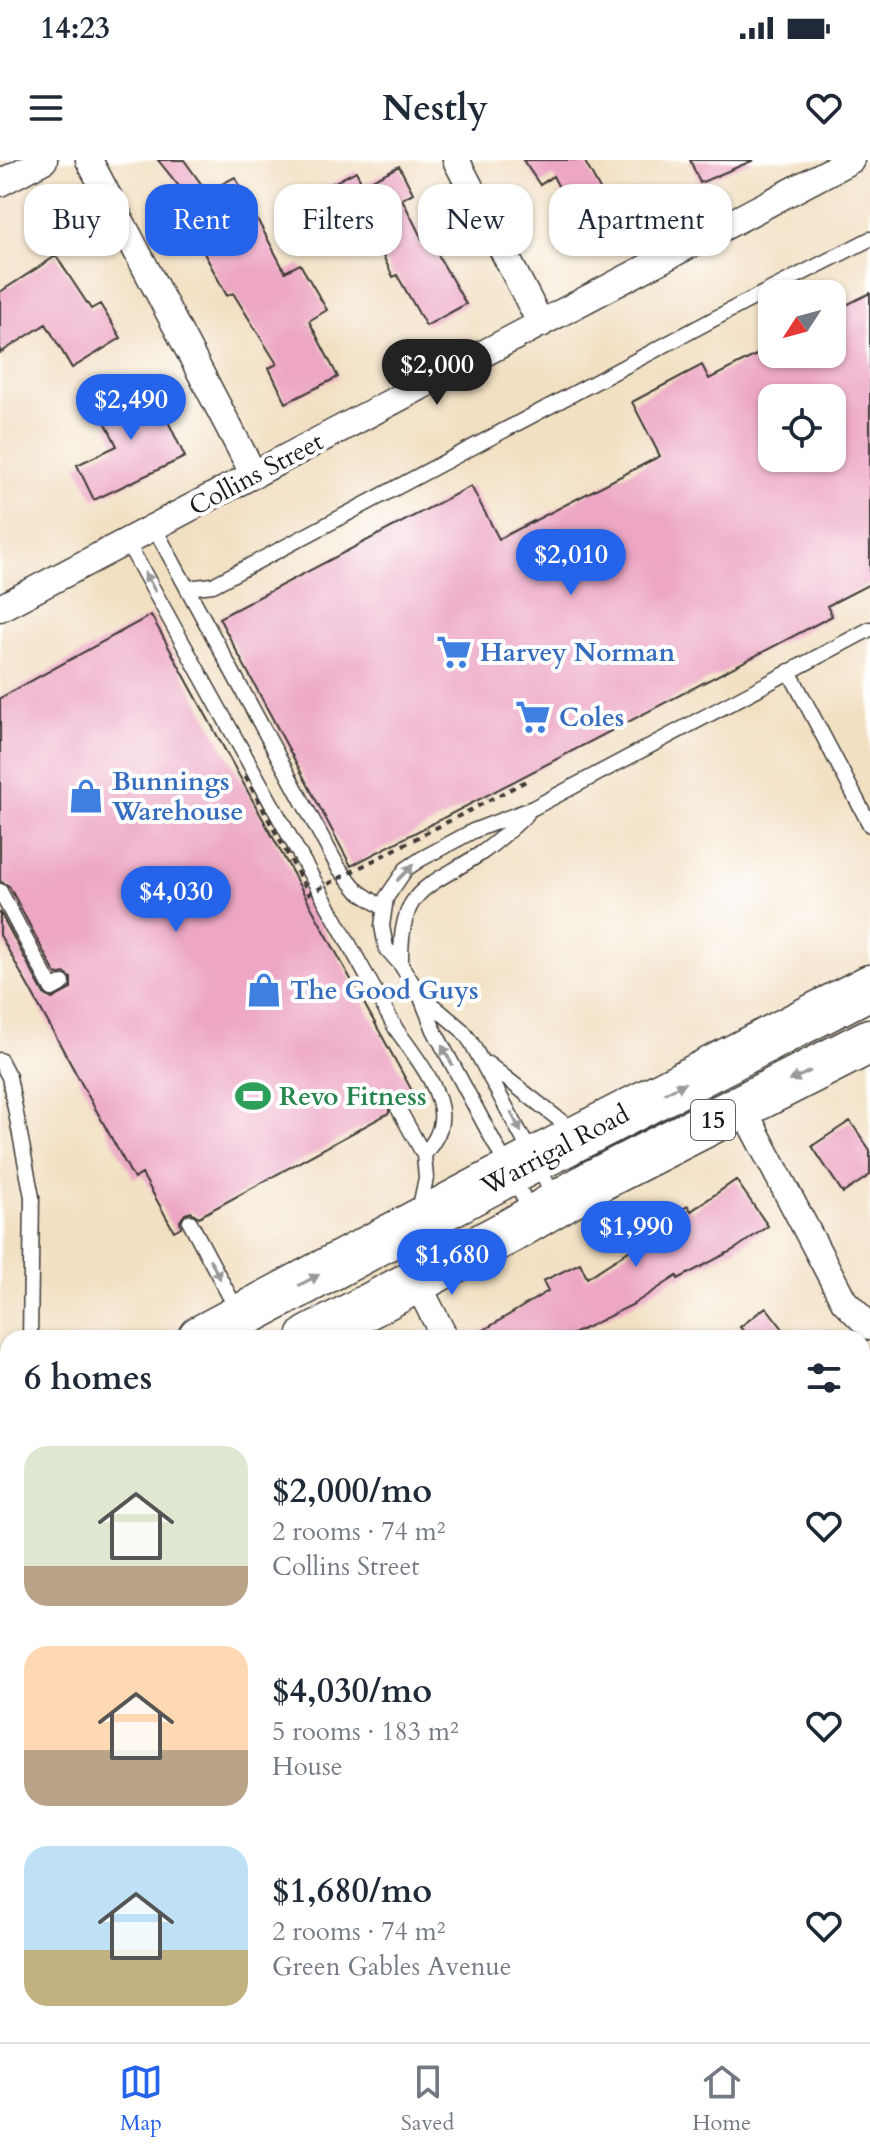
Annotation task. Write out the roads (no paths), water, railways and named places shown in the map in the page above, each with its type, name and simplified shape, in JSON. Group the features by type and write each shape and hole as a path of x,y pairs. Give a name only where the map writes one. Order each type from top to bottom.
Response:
{"highway":[{"name":"Warrigal Road","path":"215,1330 870,987"},
{"name":"Warrigal Road","path":"323,1330 595,1181 870,1041"}],"street":[{"path":"0,183 44,160"},
{"path":"89,160 254,475"},
{"path":"456,160 541,324"},
{"name":"Collins Street","path":"0,608 541,324 839,163"},
{"path":"741,1105 844,1301 870,1327"},
{"path":"415,1279 441,1330"}],"lane":[{"path":"187,588 213,585 870,239"},
{"path":"154,527 338,867 358,891 382,907"},
{"path":"127,542 396,1029 437,1094 441,1122 437,1137 424,1155"},
{"path":"546,1210 523,1167 434,1030 420,995 382,940 382,907 394,884 406,869 473,831 533,808 870,629"},
{"path":"789,671 870,825"},
{"path":"401,965 403,921 417,894 429,883 499,840 533,808"},
{"path":"285,861 299,853"},
{"path":"0,891 52,989 63,983"},
{"path":"420,995 462,1030 479,1055 523,1167 546,1210"},
{"path":"479,1055 581,1136"},
{"path":"0,1060 9,1077 32,1197 30,1330"},
{"path":"398,1108 424,1155 426,1178 417,1223"},
{"path":"190,1222 240,1317"}],"place":[{"name":"Harvey Norman","path":"454,652"},
{"name":"Coles","path":"533,717"},
{"name":"Bunnings Warehouse","path":"86,796"},
{"name":"The Good Guys","path":"264,990"},
{"name":"Revo Fitness","path":"253,1096"}]}
